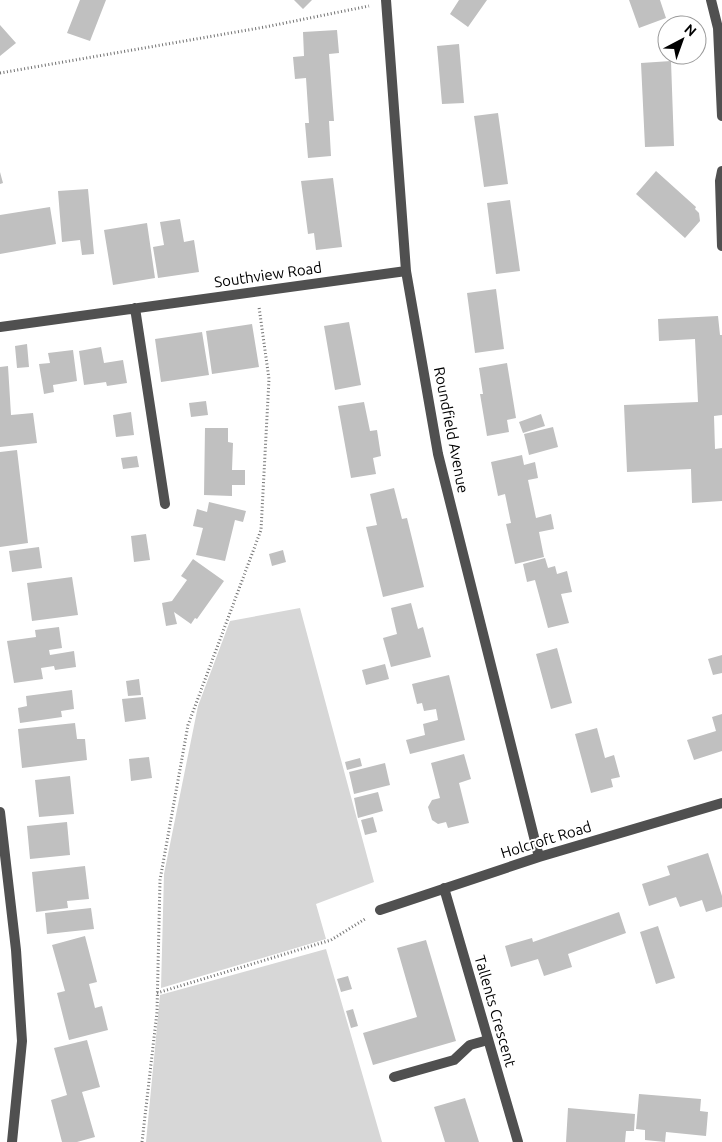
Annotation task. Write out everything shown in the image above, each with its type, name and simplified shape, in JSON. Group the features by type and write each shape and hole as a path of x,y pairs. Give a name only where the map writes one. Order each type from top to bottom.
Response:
{"street":[{"path":"712,0 718,28 722,116"},
{"name":"Roundfield Avenue","path":"386,1 406,271 438,454 540,857"},
{"path":"722,170 720,181 722,246"},
{"name":"Southview Road","path":"0,327 406,271"},
{"path":"135,308 165,504"},
{"name":"Holcroft Road","path":"380,910 540,857 722,803"},
{"path":"0,812 16,950 22,1041 12,1142"},
{"name":"Tallents Crescent","path":"444,888 518,1142"},
{"path":"394,1077 454,1060 470,1045 488,1040"}],"path":[{"path":"0,73 265,27 386,1"},
{"path":"142,1142 157,1012 160,880 188,725 261,530 270,379 257,292"},
{"path":"157,992 331,940 380,910"}],"shaded area":[{"path":"300,608 374,882 316,904 326,939 161,988 164,874 198,706 230,621"},
{"path":"326,949 382,1142 146,1142 160,995"}],"building":[{"path":"80,0 106,0 90,41 67,33"},
{"path":"294,0 312,0 303,9"},
{"path":"459,0 487,0 468,27 450,14"},
{"path":"629,0 660,0 665,15 657,15 657,21 639,28"},
{"path":"0,25 16,43 0,56"},
{"path":"337,30 339,53 329,54 334,121 329,121 331,156 308,158 305,123 309,123 306,78 295,79 293,57 304,56 303,32"},
{"path":"459,44 464,103 442,104 437,46"},
{"path":"657,62 657,65 671,65 674,146 645,147 641,63"},
{"path":"498,113 508,184 484,187 474,116"},
{"path":"656,171 696,207 695,209 699,213 700,221 685,238 636,194"},
{"path":"0,172 3,183 0,184"},
{"path":"333,178 342,247 316,250 314,233 308,234 301,181"},
{"path":"88,189 94,254 82,255 80,240 62,242 58,191"},
{"path":"510,200 520,271 496,274 487,203"},
{"path":"50,207 56,244 0,254 0,215"},
{"path":"180,219 184,242 194,240 199,272 158,278 153,247 164,245 160,222"},
{"path":"147,223 155,278 113,285 104,230"},
{"path":"496,289 504,349 475,353 467,293"},
{"path":"718,316 720,335 722,335 722,415 714,416 715,449 722,448 722,501 692,503 691,469 627,472 624,405 698,402 695,339 659,341 658,319"},
{"path":"349,322 361,385 335,390 324,326"},
{"path":"252,324 259,367 212,374 206,331"},
{"path":"202,332 209,375 161,382 155,339"},
{"path":"27,344 29,367 17,368 15,346"},
{"path":"101,347 104,363 123,360 127,383 107,386 106,382 84,385 79,351"},
{"path":"73,350 77,381 53,385 54,392 44,394 39,364 50,363 48,353"},
{"path":"507,363 516,418 507,420 509,432 487,436 480,394 483,394 479,368"},
{"path":"8,366 11,415 33,413 37,443 0,447 0,367"},
{"path":"206,401 208,415 191,417 189,403"},
{"path":"364,402 370,431 377,430 381,456 373,458 376,474 351,478 338,406"},
{"path":"131,412 134,435 116,437 113,415"},
{"path":"541,414 545,426 523,433 519,422"},
{"path":"553,427 558,447 529,455 524,434"},
{"path":"205,428 228,428 228,442 233,443 232,470 245,470 245,485 232,485 232,496 204,495"},
{"path":"17,450 28,543 0,547 0,452"},
{"path":"522,455 524,465 535,462 538,478 528,480 536,518 551,514 554,529 539,532 544,557 515,564 506,524 511,523 505,494 498,496 491,462"},
{"path":"137,456 139,467 123,469 121,458"},
{"path":"394,488 402,519 407,518 424,587 383,597 366,527 377,525 370,494"},
{"path":"209,502 246,511 243,522 235,520 225,561 196,555 203,528 193,526 197,509 207,512"},
{"path":"146,534 150,560 134,562 131,536"},
{"path":"39,547 42,568 12,572 9,551"},
{"path":"283,550 286,562 272,566 269,554"},
{"path":"545,558 548,568 555,566 557,574 567,571 572,592 561,594 569,623 548,628 535,580 527,582 523,564"},
{"path":"193,559 224,581 197,619 195,618 191,624 174,612 177,624 166,626 162,603 172,601 187,580 181,576"},
{"path":"72,577 78,615 32,621 27,583"},
{"path":"411,603 418,629 423,627 431,657 391,667 383,638 397,634 391,608"},
{"path":"59,627 62,648 49,650 50,655 74,651 76,667 55,670 54,666 41,668 43,679 14,683 7,641 36,637 35,630"},
{"path":"557,648 572,703 551,709 536,654"},
{"path":"722,655 722,673 713,675 708,659"},
{"path":"385,664 389,679 366,685 362,670"},
{"path":"449,675 465,740 410,754 406,740 425,735 423,724 438,720 436,709 424,711 422,703 417,704 412,684"},
{"path":"139,679 141,695 128,696 126,681"},
{"path":"72,690 74,709 61,711 62,717 20,723 18,708 27,706 26,696"},
{"path":"143,697 146,719 125,722 122,699"},
{"path":"722,714 722,751 694,760 687,740 716,731 712,717"},
{"path":"75,723 77,739 85,739 87,760 22,768 18,729"},
{"path":"597,728 605,758 614,755 620,777 611,779 613,787 591,793 575,734"},
{"path":"464,754 471,779 459,783 469,823 448,828 446,822 438,824 432,820 428,807 432,800 440,798 431,763"},
{"path":"149,757 152,778 131,781 129,759"},
{"path":"360,758 362,766 347,770 345,762"},
{"path":"385,763 390,785 354,794 349,772"},
{"path":"70,776 74,814 39,817 35,780"},
{"path":"378,792 383,811 358,818 354,798"},
{"path":"373,817 377,832 365,835 361,820"},
{"path":"67,822 70,855 30,859 27,826"},
{"path":"708,853 722,896 722,907 706,912 702,900 680,907 676,897 649,906 642,884 670,875 667,866"},
{"path":"85,866 89,899 67,901 68,908 36,912 32,872"},
{"path":"91,908 94,929 47,934 45,913"},
{"path":"619,912 626,933 568,954 572,967 544,976 538,959 511,967 505,946 532,938 533,942"},
{"path":"658,926 675,978 656,984 640,932"},
{"path":"85,936 97,982 89,984 95,1008 102,1006 108,1030 69,1040 57,993 65,991 52,945"},
{"path":"426,940 456,1041 373,1065 363,1033 417,1017 397,948"},
{"path":"348,976 352,989 341,992 337,979"},
{"path":"353,1009 358,1026 351,1028 346,1011"},
{"path":"87,1040 100,1087 82,1092 95,1137 77,1142 62,1142 51,1100 67,1095 54,1048"},
{"path":"639,1094 701,1099 700,1111 708,1112 706,1136 666,1132 665,1142 645,1140 645,1130 636,1129"},
{"path":"465,1098 479,1142 445,1142 434,1107"},
{"path":"568,1108 635,1114 634,1131 626,1131 625,1142 566,1142"}]}
